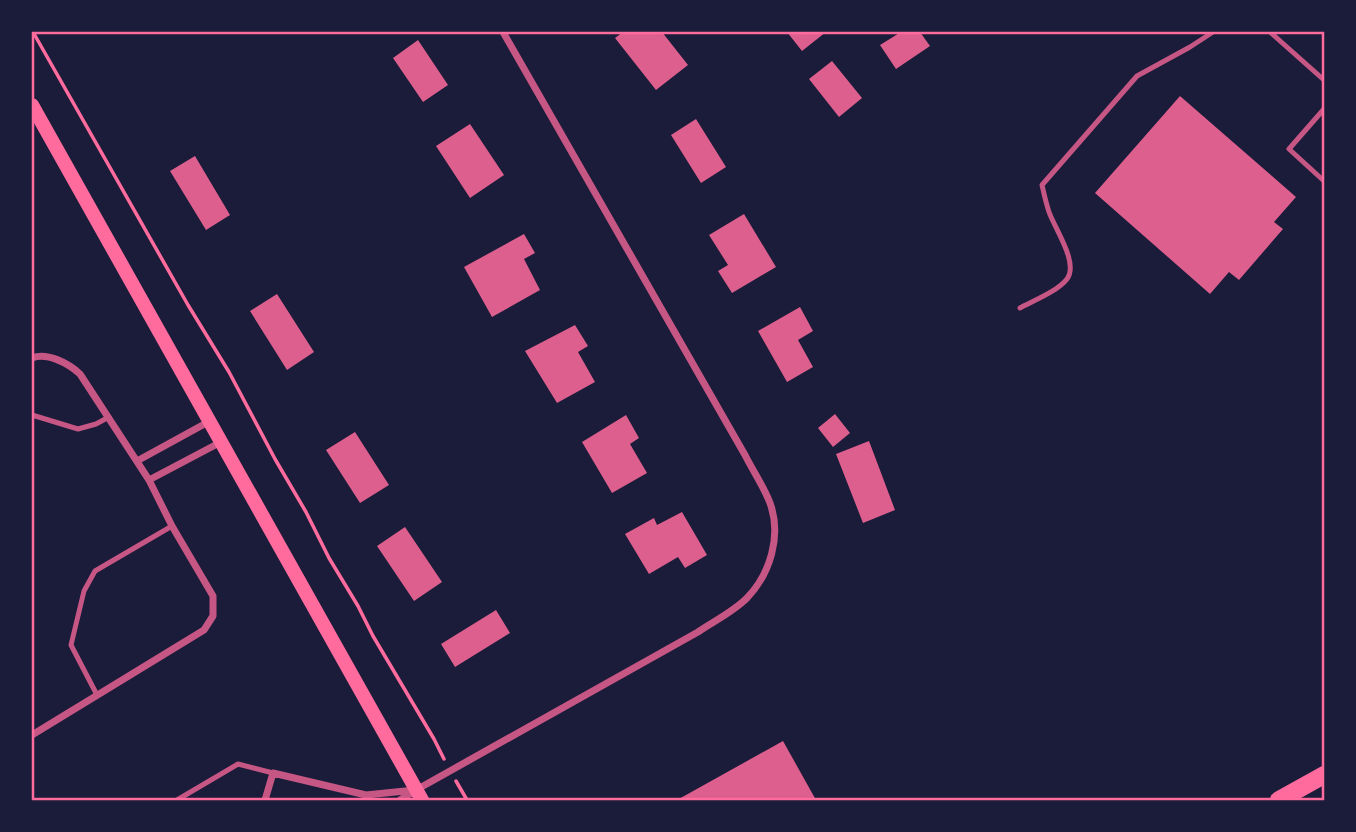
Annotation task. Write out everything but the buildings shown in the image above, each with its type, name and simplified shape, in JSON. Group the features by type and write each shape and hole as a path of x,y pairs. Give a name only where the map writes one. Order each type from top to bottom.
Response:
{"main road":[{"path":"32,105 419,795"},
{"path":"1279,800 1325,775"}],"street":[{"path":"400,800 419,795 734,609 760,582 769,563 774,539 770,503 745,455 503,32"},
{"path":"32,358 38,355 69,364 80,374 149,480 213,596 214,616 204,630 32,735"},
{"path":"137,461 209,422"},
{"path":"149,480 221,442"},
{"path":"265,800 273,773 366,795 419,795"}],"lane":[{"path":"1020,309 1060,286 1069,278 1071,269 1069,255 1049,211 1042,185 1137,76 1213,32"},
{"path":"1270,32 1325,80"},
{"path":"1325,109 1289,149 1325,181"},
{"path":"32,415 78,429 109,417"},
{"path":"97,695 71,645 84,591 95,571 172,526"},
{"path":"177,800 238,764 273,773"}],"path":[{"path":"33,32 229,372 306,512 328,558 358,606 444,760"},
{"path":"462,792 467,800"}]}
